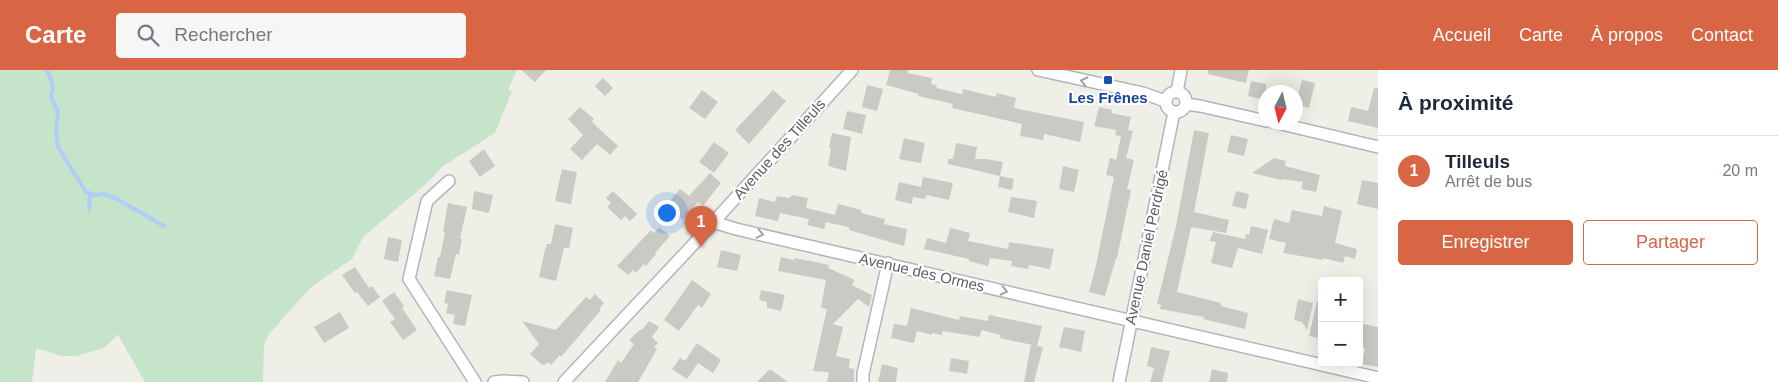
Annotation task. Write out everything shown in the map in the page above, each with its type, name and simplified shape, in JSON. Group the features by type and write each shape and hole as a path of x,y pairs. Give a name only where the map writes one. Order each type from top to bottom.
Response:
{"street":[{"name":"Avenue des Tilleuls","path":"564,382 852,70"},
{"path":"1038,70 1166,100"},
{"path":"1178,92 1181,70"},
{"path":"1178,92 1185,98 1186,104 1183,110 1174,112 1166,107 1166,100 1171,93 1178,92"},
{"path":"1186,104 1258,119"},
{"name":"Avenue Daniel Perdrigé","path":"1119,382 1174,112"},
{"path":"1303,129 1378,147"},
{"path":"450,182 427,200 409,279 475,382"},
{"name":"Avenue des Ormes","path":"713,222 736,229 1378,378"},
{"path":"863,382 863,374 888,263"},
{"path":"494,382 523,382"}],"green space":[{"path":"0,70 517,70 508,90 512,91 495,133 443,166 427,183 363,237 352,259 311,287 269,334 264,345 263,382 145,382 118,335 104,348 76,356 61,356 36,348 32,382 0,382"}],"building":[{"path":"521,70 546,70 535,82"},
{"path":"890,70 908,70 907,73 932,78 931,84 937,85 936,88 962,94 963,89 996,97 997,93 1016,98 1014,108 1084,122 1080,142 1044,134 1043,140 1020,136 1022,124 952,108 953,104 918,96 919,94 886,85"},
{"path":"1208,70 1249,70 1246,83 1208,74"},
{"path":"603,78 613,88 605,96 595,86"},
{"path":"1302,80 1315,83 1309,108 1303,107 1303,85 1301,85"},
{"path":"1251,81 1266,84 1258,85 1258,98 1248,96"},
{"path":"867,85 883,89 877,111 862,107"},
{"path":"1374,88 1378,88 1378,128 1348,121 1351,107 1368,111"},
{"path":"702,90 718,102 705,119 689,108"},
{"path":"773,90 786,101 749,144 735,130"},
{"path":"580,107 594,119 592,121 594,124 618,146 610,155 597,144 582,160 570,149 583,135 568,119"},
{"path":"1099,107 1112,110 1111,113 1131,117 1128,130 1133,131 1126,158 1134,160 1127,189 1131,190 1117,258 1105,296 1089,292 1114,177 1106,175 1110,158 1116,160 1121,136 1115,135 1116,130 1094,126"},
{"path":"847,111 866,115 862,134 843,129"},
{"path":"1194,130 1209,133 1194,212 1229,220 1226,233 1191,227 1177,292 1221,303 1221,306 1248,313 1245,329 1203,319 1204,317 1160,309 1161,305 1157,304 1176,226"},
{"path":"832,133 851,137 846,171 828,166"},
{"path":"1231,135 1248,139 1244,156 1227,152"},
{"path":"904,138 925,143 921,163 899,159"},
{"path":"714,142 729,153 714,173 699,162"},
{"path":"956,143 977,147 975,159 1003,162 1000,176 948,164 948,159 953,159"},
{"path":"484,149 495,166 480,177 469,161"},
{"path":"1274,158 1286,161 1285,166 1320,175 1316,192 1301,189 1303,182 1282,180 1252,173"},
{"path":"1063,166 1079,170 1074,192 1059,189"},
{"path":"562,169 577,172 571,204 555,201"},
{"path":"710,173 721,183 703,206 698,202 682,220 666,206 680,189 689,196"},
{"path":"1000,176 1014,179 1012,190 998,187"},
{"path":"923,177 953,183 949,200 926,195 925,199 913,197 912,204 895,200 899,182 921,187"},
{"path":"1362,180 1378,183 1378,209 1357,204"},
{"path":"474,191 493,195 489,213 472,209"},
{"path":"613,191 637,214 630,221 625,216 621,220 607,207 611,203 606,198"},
{"path":"1236,191 1249,194 1246,209 1232,206"},
{"path":"792,195 808,198 806,208 835,215 838,204 861,210 861,213 885,219 884,224 907,229 904,246 849,230 849,227 826,222 824,229 807,225 809,219 780,213 778,221 755,216 759,198 775,202 777,196 789,198"},
{"path":"1011,197 1037,201 1034,218 1008,212"},
{"path":"448,203 467,207 460,239 462,239 459,255 456,254 450,279 434,276 445,232 443,232"},
{"path":"1324,206 1342,211 1335,243 1357,249 1355,259 1345,256 1343,263 1323,258 1323,260 1283,253 1286,243 1269,239 1274,219 1289,223 1292,210 1322,216"},
{"path":"555,224 573,228 569,248 564,248 556,281 539,277 545,250 547,244 551,244"},
{"path":"1251,226 1268,230 1262,254 1238,248 1232,268 1211,263 1216,242 1210,241 1213,232 1245,239 1246,234 1249,235"},
{"path":"659,227 670,236 646,266 644,264 636,273 633,270 628,275 617,266 651,230 654,233"},
{"path":"950,228 970,233 968,241 1008,249 1009,242 1054,249 1050,269 1029,265 1028,269 1011,266 1012,261 990,258 988,266 969,261 969,259 924,249 927,238 946,243"},
{"path":"388,237 402,240 398,262 384,259"},
{"path":"721,250 741,255 737,271 717,267"},
{"path":"781,257 829,265 828,268 855,280 852,285 872,295 869,307 858,299 833,324 843,327 836,356 850,359 849,368 854,369 854,382 827,382 829,372 813,371 827,309 821,308 826,280 778,271"},
{"path":"355,267 369,288 372,286 380,297 368,306 357,292 355,293 342,275"},
{"path":"692,280 711,294 702,308 698,305 679,331 664,320"},
{"path":"447,290 472,295 465,326 453,324 455,315 446,313 448,304 444,303"},
{"path":"761,290 785,295 781,311 767,308 767,302 759,300"},
{"path":"394,292 417,330 403,340 390,322 395,319 382,301"},
{"path":"595,294 604,303 599,309 601,310 561,357 560,355 551,365 548,362 544,365 530,354 539,344 522,321 556,330 586,297 590,300"},
{"path":"1298,299 1313,303 1307,330 1302,322 1294,320"},
{"path":"1317,301 1318,301 1318,338 1309,336"},
{"path":"911,308 959,320 960,316 988,321 989,315 1042,326 1037,346 1000,338 1001,335 982,330 979,337 943,331 942,335 932,333 932,335 917,331 914,343 891,338 894,324 907,326"},
{"path":"340,312 349,328 324,343 314,327"},
{"path":"649,321 659,327 652,337 658,343 654,347 657,349 638,382 605,382 618,360 621,363 634,344 629,340 642,330"},
{"path":"1363,324 1378,327 1378,367 1363,364 1365,348 1363,347"},
{"path":"1064,327 1085,331 1081,352 1059,347"},
{"path":"697,343 721,360 713,373 698,363 687,379 672,369 680,358 685,361"},
{"path":"1031,345 1043,347 1034,382 1024,382"},
{"path":"1151,347 1170,351 1162,382 1150,382 1154,368 1147,366"},
{"path":"951,358 969,361 967,374 949,371"},
{"path":"882,364 898,368 896,382 878,382"},
{"path":"770,369 788,382 757,382"},
{"path":"1212,369 1228,373 1227,382 1209,382"}],"waterway":[{"path":"47,70 52,83 52,100 58,111 56,130 58,147 86,192 115,198 164,226"},
{"path":"89,209 90,194"}],"place":[{"name":"Les Frênes","path":"1108,80"},
{"name":"Tilleuls","path":"701,247"}]}
